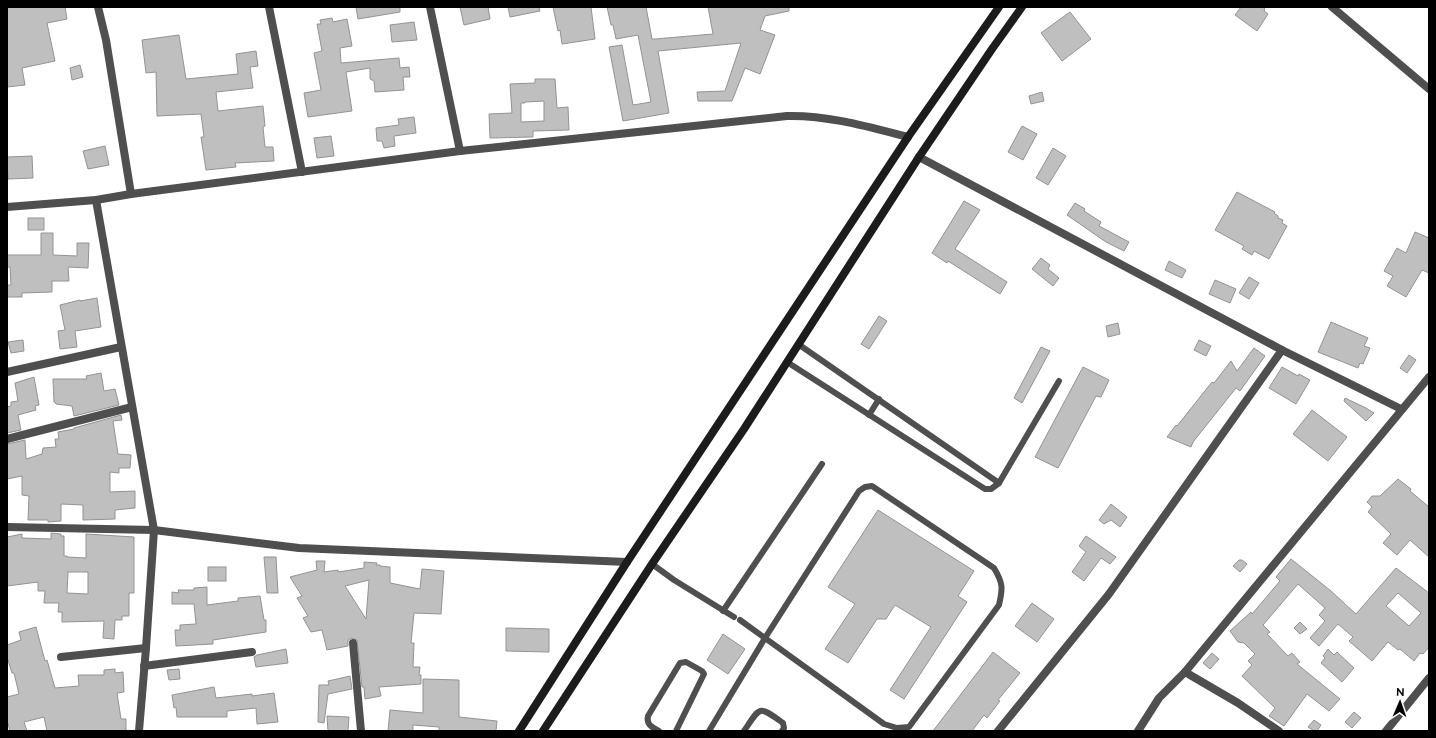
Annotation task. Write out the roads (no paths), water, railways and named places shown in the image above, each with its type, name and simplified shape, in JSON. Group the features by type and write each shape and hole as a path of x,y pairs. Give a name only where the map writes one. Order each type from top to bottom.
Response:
{"main road":[{"path":"519,731 627,562 908,137 999,7"},
{"path":"543,731 787,362 919,157 1022,7"}],"street":[{"path":"98,7 106,40 131,194"},
{"path":"269,7 302,172"},
{"path":"430,7 460,151"},
{"path":"1332,7 1429,89"},
{"path":"7,207 96,200 131,194 460,151 788,116 804,116 857,124 908,137"},
{"path":"919,157 1282,350 1401,409"},
{"path":"96,200 154,530 139,731"},
{"path":"7,372 121,347"},
{"path":"998,731 1109,594 1282,350"},
{"path":"1138,731 1160,698 1185,672 1429,377"},
{"path":"7,439 132,407"},
{"path":"7,528 154,530 299,548 627,562"},
{"path":"353,643 362,731"},
{"path":"61,657 146,648"},
{"path":"144,666 252,652"},
{"path":"1185,672 1238,703 1279,731"},
{"path":"1386,731 1429,678"}],"lane":[{"path":"798,344 999,483"},
{"path":"787,362 985,489 991,489 999,483 1059,381"},
{"path":"869,415 879,400"},
{"path":"723,611 822,464"},
{"path":"709,731 765,638 859,491 865,488 872,486 994,568 1000,579 1002,592 999,605 909,727 897,728 884,724 765,638 740,620"},
{"path":"652,564 674,580 734,617"},
{"path":"659,731 649,725 647,721 648,716 680,663 686,662 702,671 704,674 676,731"},
{"path":"744,731 757,712 765,710 783,723 784,728 782,731"}]}
